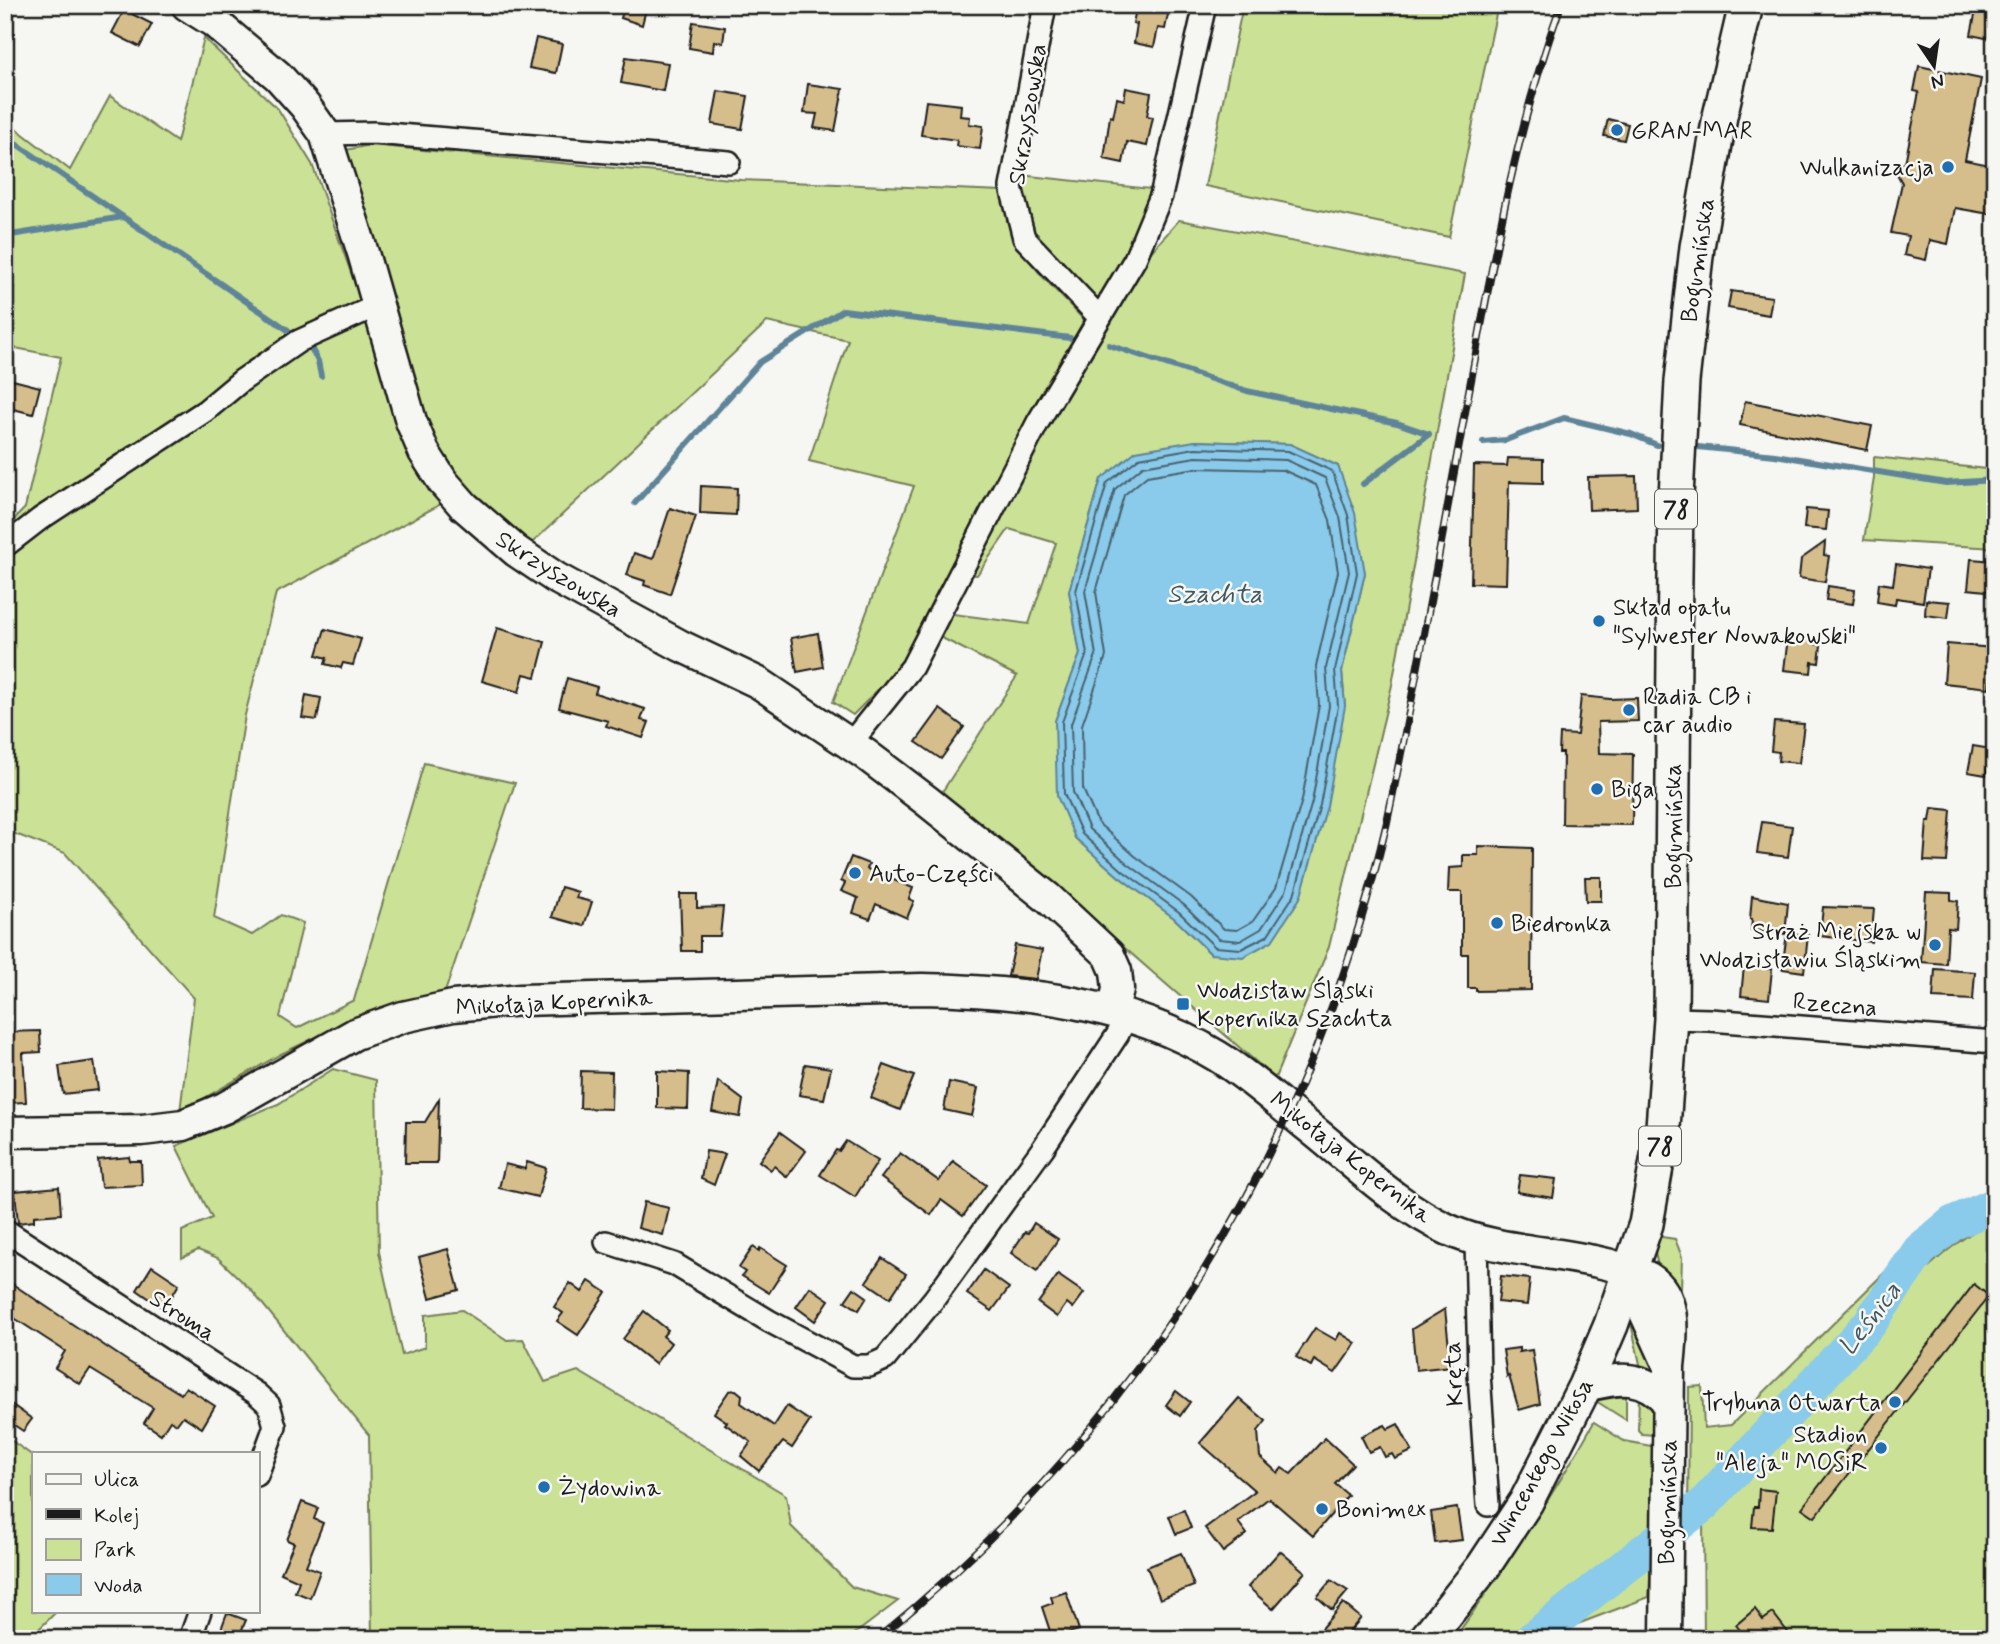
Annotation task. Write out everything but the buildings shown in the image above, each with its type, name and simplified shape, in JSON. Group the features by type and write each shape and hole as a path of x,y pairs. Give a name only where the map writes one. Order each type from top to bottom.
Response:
{"main road":[{"name":"Bogumińska","path":"1630,1271 1646,1224 1661,1140 1671,1019 1674,654 1682,381 1697,247 1720,116 1746,5"},
{"name":"Wincentego Witosa","path":"1426,1639 1503,1538 1526,1502 1585,1386 1630,1271"}],"street":[{"name":"Skrzyszowska","path":"187,5 214,22 278,76 325,134 363,253 411,421 424,452 443,482 464,506 488,529 556,578 681,646 759,683 850,744 927,801 1028,882 1109,955 1116,971 1120,1013"},
{"name":"Skrzyszowska","path":"1045,5 1011,187 1024,238 1100,318"},
{"path":"850,744 912,667 1038,422 1135,260 1161,196 1205,5"},
{"path":"325,134 374,133 729,162"},
{"path":"5,546 40,519 205,411 241,381 299,341 376,306"},
{"name":"Mikołaja Kopernika","path":"5,1132 159,1129 183,1125 225,1108 355,1034 436,1009 493,1001 934,989 1015,994 1120,1013 1177,1034 1217,1056 1245,1076 1409,1207 1442,1227 1476,1240 1581,1257 1630,1271"},
{"path":"606,1242 674,1264 769,1321 853,1366 869,1366 885,1359 934,1299 1043,1148 1118,1034 1120,1013"},
{"name":"Rzeczna","path":"1671,1019 1995,1042"},
{"name":"Stroma","path":"5,1230 257,1394 269,1405 275,1426 259,1470"},
{"name":"Kręta","path":"1476,1240 1479,1373 1488,1505"},
{"name":"Bogumińska","path":"1630,1271 1637,1295 1669,1366 1665,1639"},
{"path":"1585,1386 1619,1378 1634,1380 1655,1387 1668,1402"},
{"path":"190,1639 200,1612"}],"green space":[{"path":"1243,5 1498,5 1449,237 1205,186"},
{"path":"204,38 278,109 312,164 375,340 441,504 276,593 245,715 214,918 252,935 281,915 303,923 280,1017 297,1028 354,1000 424,763 515,783 445,992 358,1017 281,1054 180,1112 194,998 65,853 5,830 5,529 25,508 61,357 5,346 5,120 70,170 110,96 177,142"},
{"path":"370,145 741,180 1002,191 1016,243 1041,275 1084,320 1029,418 905,662 853,715 833,702 914,486 809,461 848,340 767,322 531,544 469,489 439,449 426,422 346,150"},
{"path":"1020,175 1151,189 1127,255 1101,302 1028,232"},
{"path":"1179,220 1465,274 1392,685 1329,947 1275,1078 942,792 1017,676 936,635 946,613 1029,624 1056,543 1009,529 977,575 966,574 1044,424 1142,262","holes":["1195,441 1289,444 1338,466 1365,573 1342,671 1345,706 1211,954 1174,918 1118,876 1075,838 1055,721 1080,654 1069,591 1101,479"]},
{"path":"1874,457 1995,470 1995,548 1864,540 1874,478"},
{"path":"333,1069 376,1080 379,1252 402,1355 425,1347 425,1315 462,1310 507,1340 523,1339 545,1382 578,1371 786,1495 791,1526 852,1587 898,1601 848,1639 372,1639 369,1435 252,1291 218,1258 198,1250 182,1258 182,1231 212,1218 176,1146 278,1104"},
{"path":"1995,1195 1995,1217 1932,1256 1850,1351 1688,1527 1689,1387 1702,1386 1704,1428 1731,1425 1887,1270 1945,1220"},
{"name":"Stadion \"Aleja\" MOSiR","path":"1995,1219 1995,1639 1704,1639 1703,1518 1816,1395 1906,1290 1947,1251"},
{"path":"1655,1236 1675,1239 1682,1257 1680,1324 1659,1269"},
{"path":"1632,1309 1656,1364 1654,1377 1642,1373 1632,1328 1628,1323"},
{"path":"1626,1390 1626,1420 1596,1401 1600,1395"},
{"path":"1639,1395 1651,1407 1655,1435 1642,1434 1638,1430"},
{"path":"1594,1422 1624,1441 1657,1447 1649,1597 1575,1625 1551,1639 1454,1639 1527,1532"},
{"path":"9,1439 32,1455 32,1612 56,1612 29,1639 5,1639 5,1440"}],"water":[{"name":"Szachta","path":"1195,441 1290,444 1338,466 1355,513 1365,573 1342,671 1345,706 1327,806 1300,898 1272,941 1243,957 1211,954 1174,918 1118,876 1075,838 1057,796 1055,721 1080,654 1069,591 1101,479 1136,451"}],"waterway":[{"path":"5,136 288,330"},
{"path":"5,236 123,217"},
{"path":"635,503 760,362 843,310 1070,338"},
{"path":"1109,345 1247,391 1397,423 1429,434"},
{"path":"311,348 318,361 321,376"},
{"path":"1483,442 1506,440 1564,418 1631,434 1657,445"},
{"path":"1363,484 1429,434"},
{"path":"1698,447 1775,455 1946,483 1995,480"},
{"name":"Leśnica","path":"1532,1639 1704,1504 1869,1324 1920,1250 1953,1223 1995,1205"}],"railway":[{"path":"877,1639 971,1556 1057,1468 1134,1374 1202,1274 1261,1169 1312,1058 1354,943 1387,822 1499,235 1532,96 1561,5"}],"place":[{"name":"GRAN-MAR","path":"1617,130"},
{"name":"Wulkanizacja","path":"1948,167"},
{"name":"Skład opału \"Sylwester Nowakowski\"","path":"1599,621"},
{"name":"Radia CB i car audio","path":"1629,710"},
{"name":"Biga","path":"1597,789"},
{"name":"Auto-Części","path":"855,873"},
{"name":"Biedronka","path":"1497,923"},
{"name":"Straż Miejska w Wodzisławiu Śląskim","path":"1935,945"},
{"name":"Wodzisław Śląski Kopernika Szachta","path":"1183,1004"},
{"name":"Trybuna Otwarta","path":"1895,1402"},
{"name":"Stadion \"Aleja\" MOSiR","path":"1881,1448"},
{"name":"Żydowina","path":"544,1487"},
{"name":"Bonimex","path":"1322,1509"}]}
